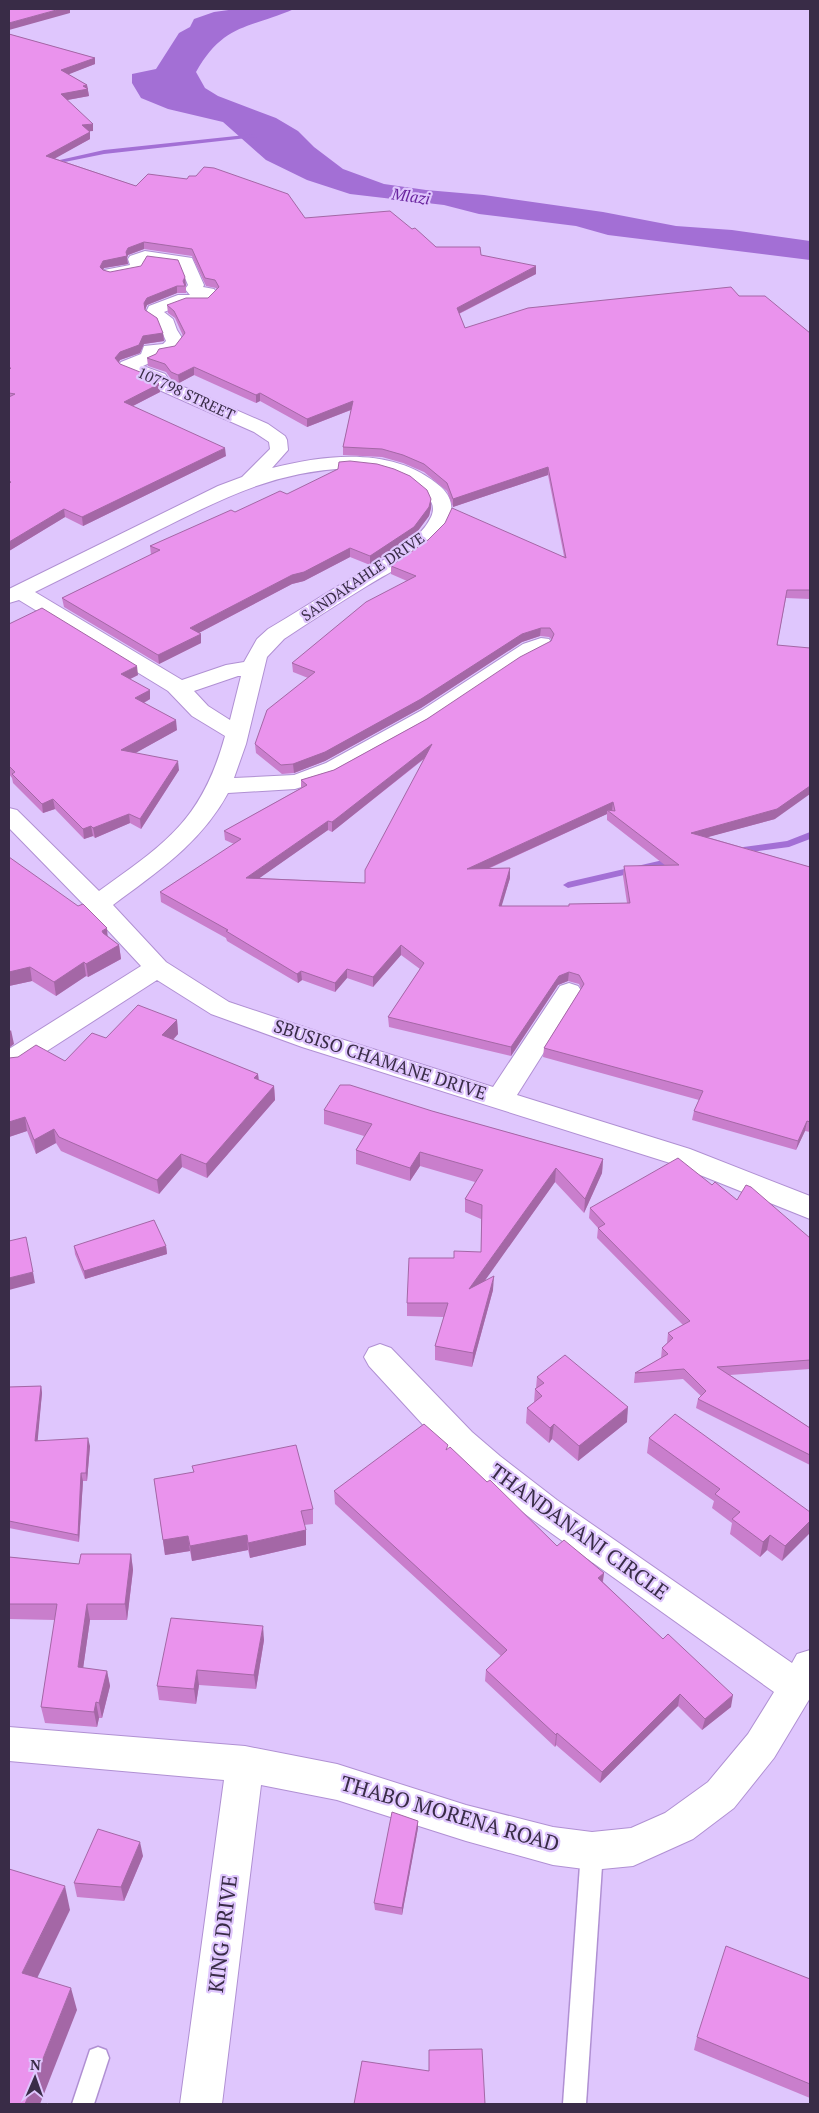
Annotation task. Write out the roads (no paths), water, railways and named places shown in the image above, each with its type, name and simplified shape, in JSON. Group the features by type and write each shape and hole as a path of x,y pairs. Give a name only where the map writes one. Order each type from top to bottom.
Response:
{"street":[{"name":"107798 STREET","path":"110,273 135,269 138,266 136,259 140,257 156,255 168,260 186,261 196,285 193,289 210,295 202,301 184,299 155,310 156,316 167,323 168,330 175,341 168,349 150,350 150,356 127,366 159,378 163,385 261,428 278,440 279,450 250,480"},
{"name":"SANDAKAHLE DRIVE","path":"14,594 250,480 301,468 339,463 366,463 392,467 416,477 435,492 442,500 444,507 437,524 416,546 276,634 265,644 256,657 229,762 219,786 196,824 178,842 98,904"},
{"path":"14,594 179,689 200,711 236,733"},
{"path":"219,786 295,782 340,764 403,730 463,693 525,651 542,644"},
{"path":"179,689 234,670 253,667"},
{"name":"SBUSISO CHAMANE DRIVE","path":"9,816 98,904 157,968 220,1008 312,1040 680,1156 810,1207"},
{"path":"9,1062 157,968"},
{"path":"500,1099 569,992"},
{"name":"THANDANANI CIRCLE","path":"380,1357 460,1442 545,1510 803,1677"},
{"name":"THABO MORENA ROAD","path":"9,1744 245,1764 337,1782 466,1823 553,1846 592,1851 633,1847 679,1826 721,1795 761,1746 803,1677"},
{"name":"KING DRIVE","path":"201,2104 245,1764"}],"lane":[{"path":"574,2104 592,1851"},
{"path":"83,2104 98,2058"}],"water":[{"name":"Mlazi","path":"236,9 294,9 238,30 217,44 206,56 196,72 205,88 218,96 276,118 298,131 314,147 343,169 384,184 484,195 603,212 676,226 732,230 810,241 810,260 608,235 576,226 479,214 444,205 350,194 307,180 266,160 223,122 168,109 141,98 132,83 132,74 156,69 179,33 190,27 194,19 214,12"}],"waterway":[{"path":"45,164 104,152 255,136"},
{"path":"736,851 789,844 810,835"},
{"path":"568,885 676,860"}]}
